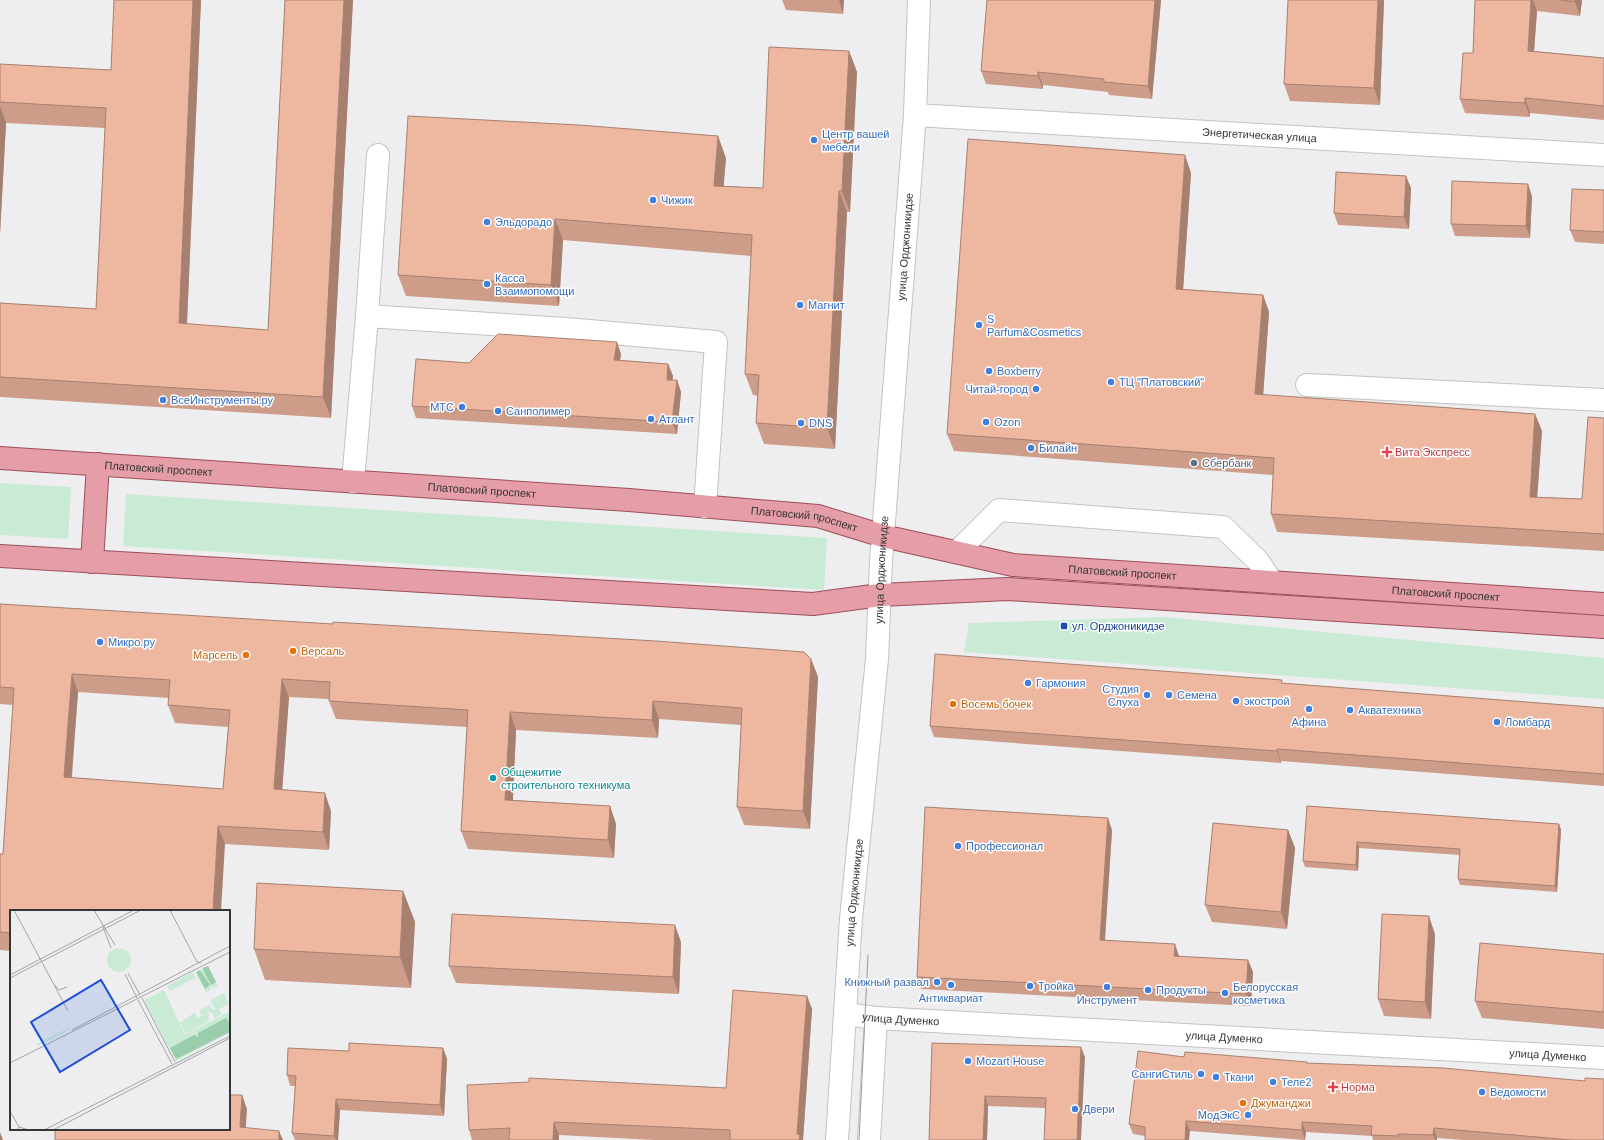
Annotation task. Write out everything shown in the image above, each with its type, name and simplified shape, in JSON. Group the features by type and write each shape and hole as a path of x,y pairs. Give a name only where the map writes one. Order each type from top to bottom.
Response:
{"main road":[{"name":"Платовский проспект","path":"0,458 818,516 883,536 1013,565 1604,604"},
{"path":"92,562 98,464"},
{"path":"0,556 813,604 880,595 1008,589 1604,627"}],"street":[{"name":"улица Орджоникидзе","path":"838,1140 851,919 877,660 883,536 915,115 919,0"},
{"name":"Энергетическая улица","path":"915,115 1604,155"},
{"path":"353,482 367,316 378,155"},
{"path":"367,316 566,329 716,342 705,507"},
{"path":"1307,385 1604,400"},
{"path":"957,552 1000,510 1223,527 1258,561 1272,582"},
{"name":"улица Думенко","path":"845,1014 876,1018 1604,1058"},
{"path":"869,1140 876,1018"}],"green space":[{"path":"0,483 71,487 68,539 0,535"},
{"path":"126,494 827,538 824,590 123,546"},
{"path":"1163,617 1604,658 1604,699 964,652 969,623"}],"building":[{"path":"114,0 193,0 179,323 268,330 285,0 344,0 323,397 0,377 0,303 96,309 106,108 0,102 0,64 111,70"},
{"path":"987,0 1155,0 1148,86 1104,82 1104,79 1038,72 1038,76 981,71"},
{"path":"1288,0 1378,0 1374,88 1284,84"},
{"path":"1475,0 1531,0 1528,51 1604,58 1604,106 1525,98 1525,103 1460,99 1463,53 1473,53"},
{"path":"1561,0 1575,0 1575,2"},
{"path":"769,47 849,51 842,191 839,191 827,428 756,423 759,375 745,374 752,235 555,219 551,285 398,275 408,116 579,125 718,136 714,186 763,188"},
{"name":"ТЦ \"Платовский\"","path":"968,139 1185,155 1176,289 1263,295 1255,394 1535,414 1530,497 1582,499 1588,417 1604,418 1604,534 1271,514 1274,458 947,434"},
{"path":"1336,172 1406,176 1404,217 1334,213"},
{"path":"1452,181 1528,184 1526,226 1451,224"},
{"path":"1572,189 1604,190 1604,232 1570,230"},
{"path":"498,334 617,342 614,360 668,364 667,380 677,380 672,422 412,406 416,359 469,363"},
{"path":"0,604 333,624 333,622 656,641 804,652 811,659 803,811 737,807 742,708 653,701 652,720 510,712 505,800 610,806 608,840 461,831 468,710 329,701 330,682 282,679 274,789 325,793 323,832 218,826 213,910 10,910 10,933 0,932 0,854 3,854 14,688 0,687","holes":["72,674 170,680 168,705 230,710 223,789 64,777"]},
{"path":"935,654 1282,680 1281,683 1604,708 1604,774 1277,749 1277,751 930,726"},
{"path":"1307,806 1559,824 1555,886 1458,879 1460,849 1357,842 1356,865 1303,861"},
{"path":"925,807 1108,818 1100,940 1175,944 1174,956 1248,960 1246,994 917,977"},
{"path":"1213,823 1288,830 1281,912 1205,905"},
{"path":"257,883 403,891 400,957 254,949"},
{"path":"452,914 675,925 673,977 449,966"},
{"path":"1382,914 1429,916 1425,1002 1378,999"},
{"path":"1480,943 1604,954 1604,1012 1475,1001"},
{"path":"733,990 807,996 797,1134 800,1135 799,1140 730,1140 730,1130 554,1122 553,1140 509,1140 510,1128 469,1130 467,1085 529,1082 529,1078 726,1088"},
{"path":"349,1043 443,1048 440,1105 336,1099 334,1136 292,1133 296,1076 287,1075 288,1048 349,1051"},
{"path":"932,1043 1081,1047 1077,1140 1044,1140 1046,1098 985,1096 983,1140 929,1140"},
{"path":"1138,1051 1184,1057 1185,1052 1307,1062 1306,1063 1443,1068 1585,1081 1585,1078 1604,1079 1604,1140 1571,1140 1434,1128 1433,1135 1371,1135 1372,1126 1302,1122 1302,1130 1186,1121 1185,1140 1145,1140 1145,1127 1129,1124"},
{"path":"230,1095 242,1095 240,1127 279,1131 279,1140 55,1140 55,1130 230,1130"}],"tram line":[{"path":"859,1140 868,955"}],"place":[{"name":"Центр вашей мебели","path":"814,140"},
{"name":"Чижик","path":"653,200"},
{"name":"Эльдорадо","path":"487,222"},
{"name":"Касса Взаимопомощи","path":"487,284"},
{"name":"Магнит","path":"800,305"},
{"name":"S Parfum&Cosmetics","path":"979,325"},
{"name":"Boxberry","path":"989,371"},
{"name":"ТЦ \"Платовский\"","path":"1111,382"},
{"name":"Читай-город","path":"1036,389"},
{"name":"ВсеИнструменты.ру","path":"163,400"},
{"name":"МТС","path":"462,407"},
{"name":"Санполимер","path":"498,411"},
{"name":"Атлант","path":"651,419"},
{"name":"Ozon","path":"986,422"},
{"name":"DNS","path":"801,423"},
{"name":"Билайн","path":"1031,448"},
{"name":"Вита Экспресс","path":"1387,452"},
{"name":"Сбербанк","path":"1194,463"},
{"name":"ул. Орджоникидзе","path":"1064,626"},
{"name":"Микро.ру","path":"100,642"},
{"name":"Версаль","path":"293,651"},
{"name":"Марсель","path":"246,655"},
{"name":"Гармония","path":"1028,683"},
{"name":"Студия Слуха","path":"1147,695"},
{"name":"Семена","path":"1169,695"},
{"name":"экострой","path":"1236,701"},
{"name":"Восемь бочек","path":"953,704"},
{"name":"Афина","path":"1309,709"},
{"name":"Акватехника","path":"1350,710"},
{"name":"Ломбард","path":"1497,722"},
{"name":"Общежитие строительного техникума","path":"493,778"},
{"name":"Профессионал","path":"958,846"},
{"name":"Книжный развал","path":"937,982"},
{"name":"Антиквариат","path":"951,985"},
{"name":"Тройка","path":"1030,986"},
{"name":"Инструмент","path":"1107,987"},
{"name":"Продукты","path":"1148,990"},
{"name":"Белорусская косметика","path":"1225,993"},
{"name":"Mozart House","path":"968,1061"},
{"name":"СангиСтиль","path":"1201,1074"},
{"name":"Ткани","path":"1216,1077"},
{"name":"Теле2","path":"1273,1082"},
{"name":"Норма","path":"1333,1087"},
{"name":"Ведомости","path":"1482,1092"},
{"name":"Джуманджи","path":"1243,1103"},
{"name":"Двери","path":"1075,1109"},
{"name":"МодЭкС","path":"1248,1115"}]}
